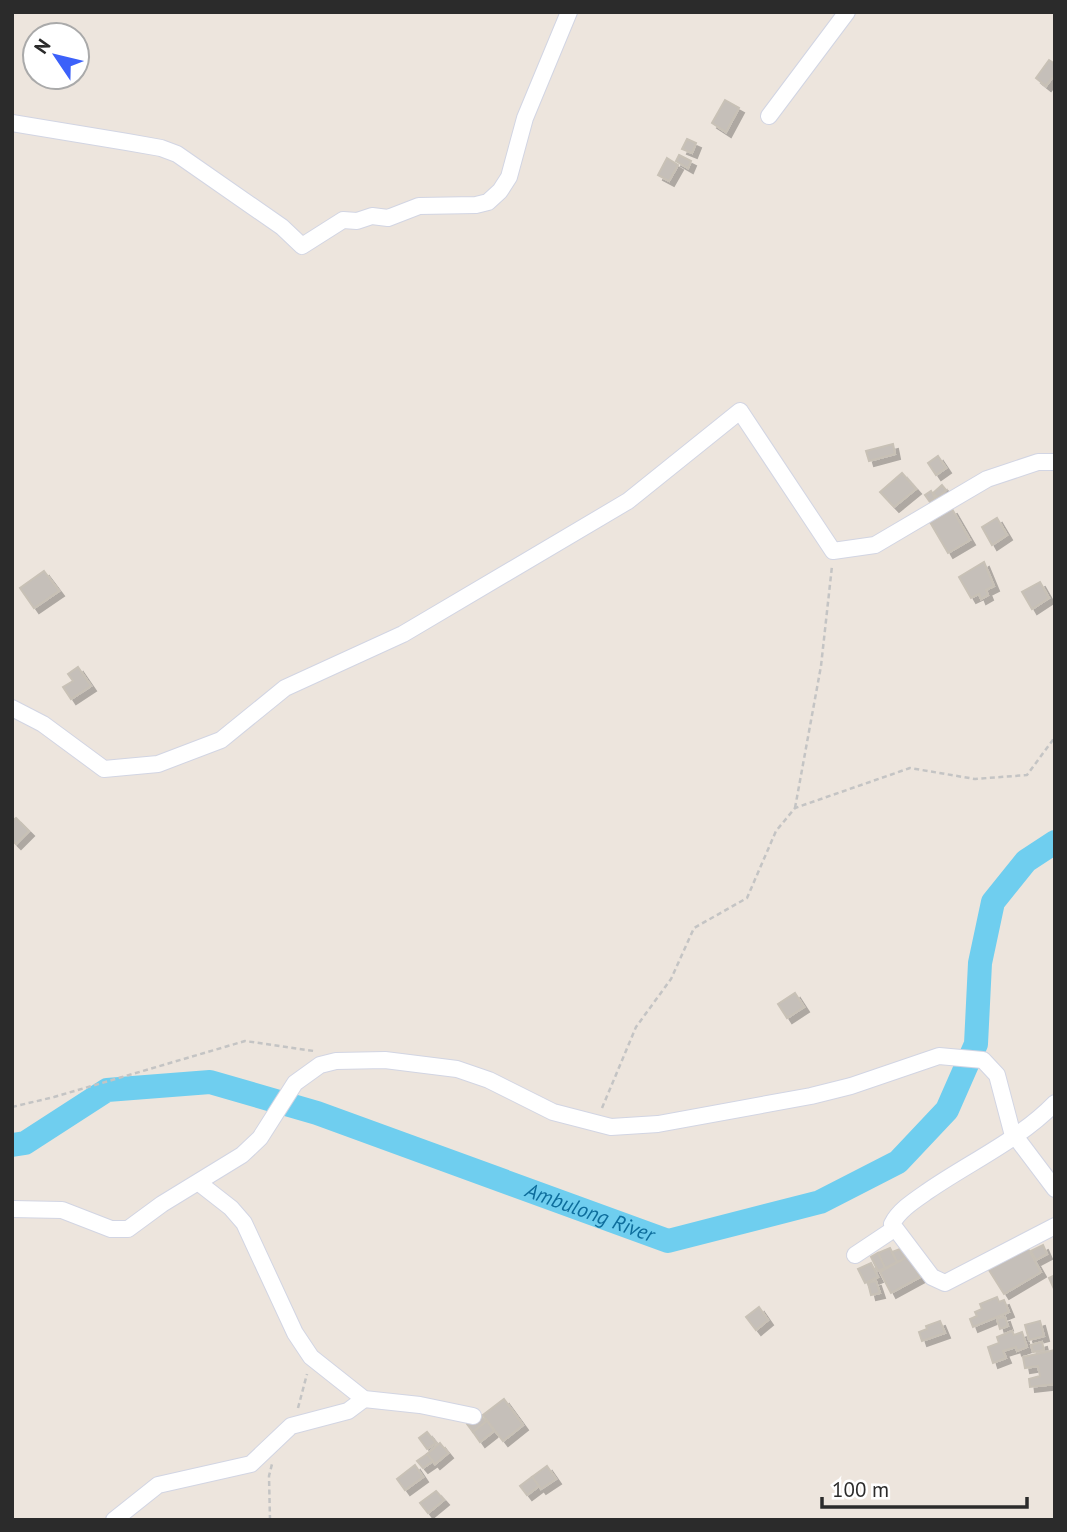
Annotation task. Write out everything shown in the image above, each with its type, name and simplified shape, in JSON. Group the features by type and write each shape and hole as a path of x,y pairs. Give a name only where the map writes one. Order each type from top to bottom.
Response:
{"street":[{"path":"12,123 162,148 177,154 282,227 302,246 342,220 357,221 372,216 388,218 419,206 476,205 488,202 500,191 509,177 525,118 569,12"},
{"path":"769,116 847,12"},
{"path":"12,708 43,724 104,769 158,764 221,740 285,688 403,634 628,501 740,411 833,551 874,545 987,479 1038,462 1055,462"},
{"path":"12,1209 62,1210 104,1227 120,1230 134,1226 162,1204 242,1155 260,1138 281,1103 305,1074 320,1065 336,1061 385,1060 457,1069 482,1077 553,1112 611,1127 658,1124 811,1096 852,1086 945,1056 984,1060 997,1075 1009,1126 1015,1137 1055,1189"},
{"path":"1055,1103 1015,1137 919,1198 895,1217 892,1224 932,1278 945,1283 1055,1226"},
{"path":"199,1183 231,1208 244,1223 305,1350 364,1399 420,1405 473,1416"},
{"path":"855,1255 894,1229"},
{"path":"114,1520 158,1485 251,1464 291,1426 348,1410 364,1399"}],"path":[{"path":"595,1124 636,1027 671,979 694,928 747,898 776,831 795,808 821,666 833,551"},
{"path":"795,808 910,768 975,779 1027,775 1055,737"},
{"path":"12,1107 245,1041 310,1050 336,1061"}],"building":[{"path":"1049,60 1055,64 1055,74 1046,86 1036,78"},
{"path":"725,100 739,108 726,132 712,123"},
{"path":"687,139 696,143 692,153 682,149"},
{"path":"679,155 691,161 688,168 676,161"},
{"path":"667,158 678,165 669,181 658,175"},
{"path":"893,444 895,454 869,461 866,451"},
{"path":"938,456 946,468 936,475 928,463"},
{"path":"902,473 916,489 894,507 880,492"},
{"path":"942,485 946,490 938,498 933,493"},
{"path":"931,491 935,498 930,502 925,495"},
{"path":"952,509 970,540 948,553 930,522"},
{"path":"997,518 1007,535 992,545 982,527"},
{"path":"984,562 994,586 986,590 988,595 981,599 979,594 971,598 959,577"},
{"path":"44,571 59,591 34,608 20,588"},
{"path":"1040,582 1049,598 1032,609 1022,592"},
{"path":"78,667 91,686 71,699 63,687 73,681 68,674"},
{"path":"16,818 29,831 16,844 12,840 12,821"},
{"path":"795,993 804,1007 787,1018 778,1004"},
{"path":"1043,1245 1047,1254 1036,1260 1031,1251"},
{"path":"1027,1247 1041,1272 1004,1294 989,1270"},
{"path":"890,1248 897,1262 885,1268 878,1253"},
{"path":"900,1249 905,1258 897,1262 892,1252"},
{"path":"878,1253 885,1268 878,1271 871,1257"},
{"path":"909,1256 920,1277 891,1293 880,1272"},
{"path":"871,1263 878,1277 865,1283 858,1269"},
{"path":"1055,1275 1055,1291 1049,1278"},
{"path":"876,1281 880,1293 871,1295 868,1283"},
{"path":"997,1297 999,1302 1004,1300 1009,1312 973,1327 970,1319 977,1316 975,1312 982,1309 980,1304"},
{"path":"759,1307 768,1320 756,1330 746,1317"},
{"path":"1005,1317 1008,1326 1000,1329 997,1319"},
{"path":"940,1321 945,1333 922,1341 919,1332"},
{"path":"1040,1321 1044,1336 1029,1340 1025,1325"},
{"path":"1012,1331 1014,1335 1022,1332 1027,1347 1017,1351 1016,1347 1003,1351 1006,1358 993,1363 988,1347 999,1343 997,1337"},
{"path":"1042,1342 1044,1350 1033,1352 1031,1345"},
{"path":"1055,1350 1055,1384 1030,1387 1029,1379 1040,1376 1038,1366 1025,1368 1023,1357"},
{"path":"504,1399 523,1425 503,1441 483,1415"},
{"path":"480,1414 486,1422 473,1432 467,1424"},
{"path":"487,1421 494,1431 480,1442 473,1432"},
{"path":"427,1432 436,1443 427,1449 419,1438"},
{"path":"440,1443 448,1453 435,1464 427,1454"},
{"path":"427,1454 433,1461 423,1468 417,1461"},
{"path":"415,1465 423,1477 405,1490 397,1479"},
{"path":"547,1466 556,1479 541,1489 532,1477"},
{"path":"532,1477 539,1486 527,1495 520,1486"},
{"path":"436,1491 444,1500 428,1513 420,1503"}],"waterway":[{"name":"Ambulong River","path":"12,1145 25,1143 107,1090 210,1082 317,1113 668,1241 820,1202 898,1162 947,1110 976,1044 980,963 993,902 1026,861 1055,842"}]}
